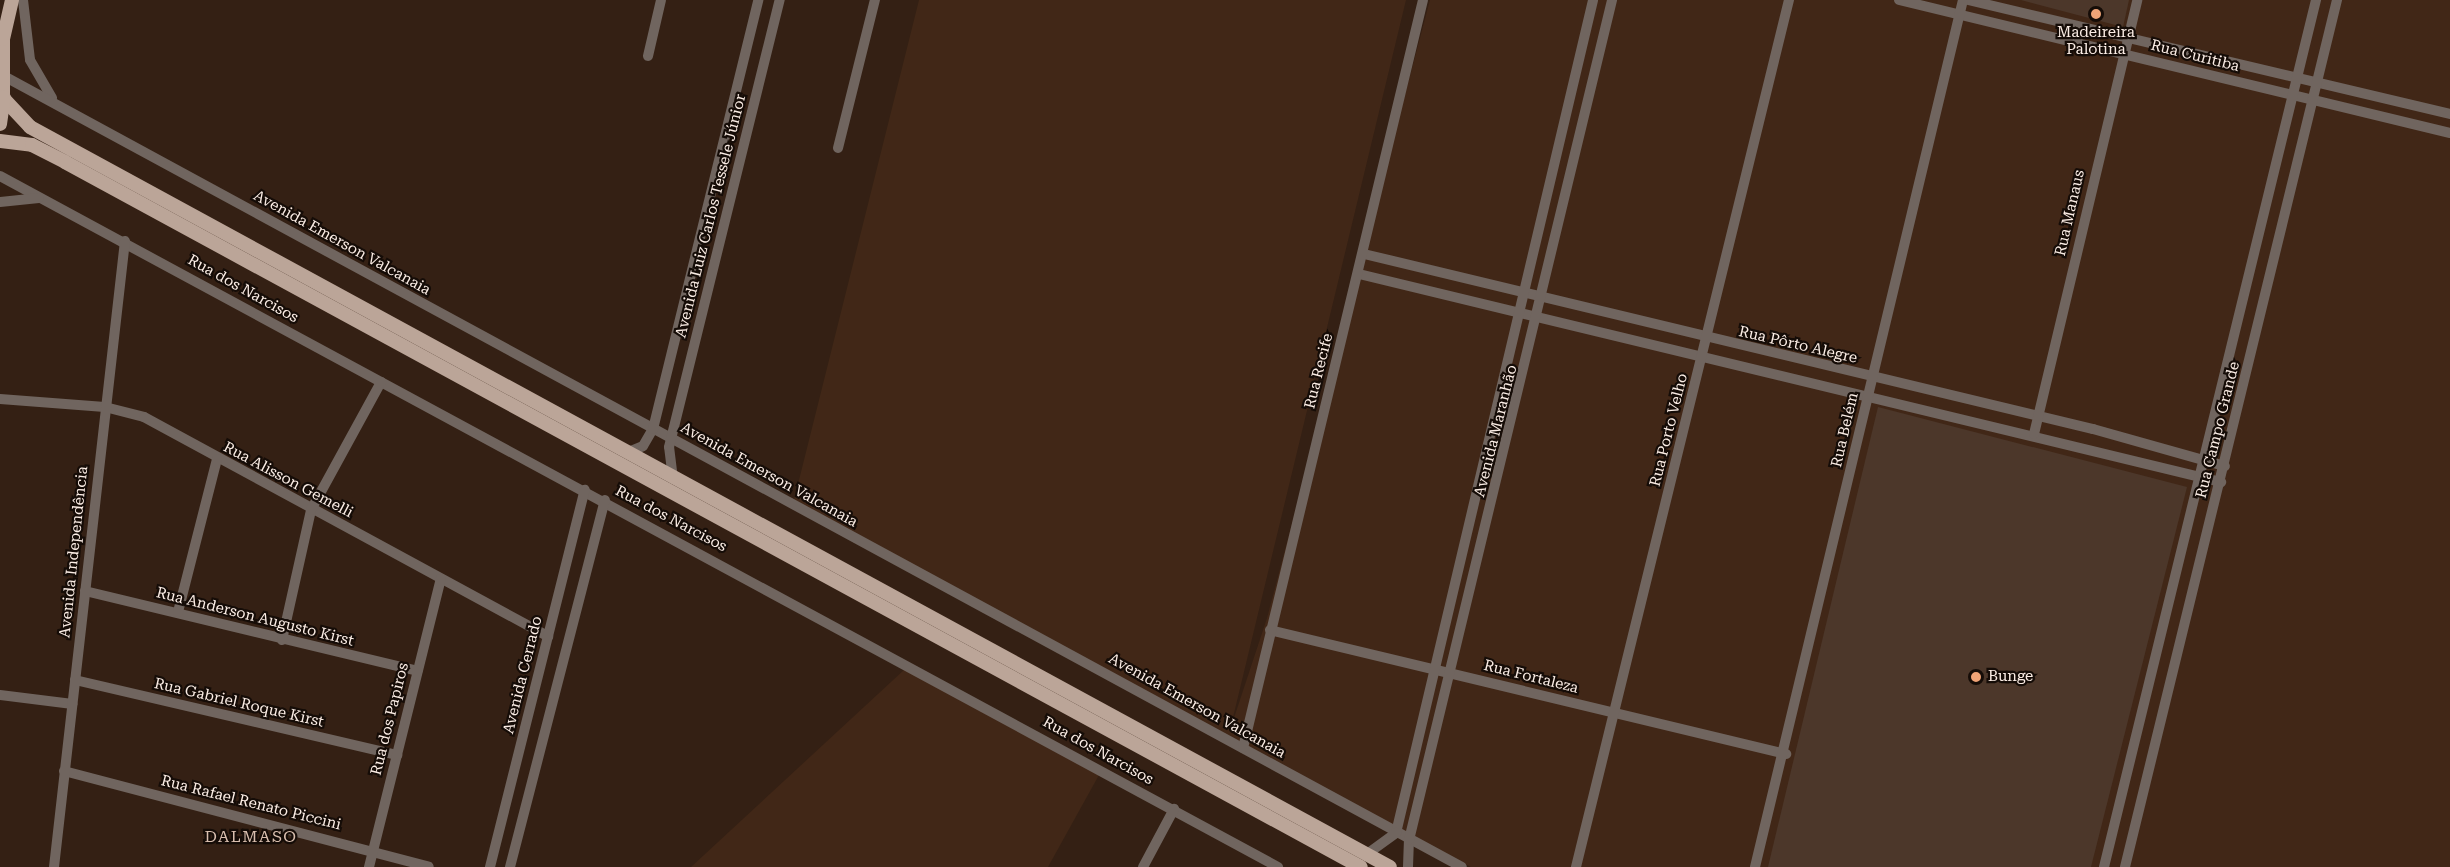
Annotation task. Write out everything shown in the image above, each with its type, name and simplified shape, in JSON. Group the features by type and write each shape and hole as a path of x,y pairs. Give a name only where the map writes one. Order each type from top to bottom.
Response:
{"main road":[{"path":"0,124 3,39 12,0"},
{"path":"2,86 30,127 1364,861"},
{"path":"0,141 32,145 65,162 1364,861 1390,867"}],"street":[{"path":"23,0 30,60 44,88 63,108"},
{"path":"648,56 661,0"},
{"name":"Avenida Luiz Carlos Tessele Júnior","path":"653,429 758,0"},
{"name":"Avenida Luiz Carlos Tessele Júnior","path":"673,479 671,439 780,0"},
{"path":"838,148 875,0"},
{"name":"Rua Recife","path":"1243,748 1270,630 1364,254 1423,0"},
{"name":"Avenida Maranhão","path":"1396,833 1522,311 1593,0"},
{"name":"Avenida Maranhão","path":"1408,867 1409,840 1453,674 1540,315 1612,0"},
{"name":"Rua Porto Velho","path":"1576,867 1617,713 1789,0"},
{"name":"Rua Curitiba","path":"1899,0 2450,133"},
{"name":"Rua Belém","path":"1755,867 1786,754 1872,377 1963,0"},
{"name":"Rua Curitiba","path":"1968,0 2450,114"},
{"name":"Rua Manaus","path":"2034,434 2137,0"},
{"name":"Rua Campo Grande","path":"2104,867 2316,0"},
{"name":"Rua Campo Grande","path":"2125,867 2225,466 2337,0"},
{"path":"2249,85 2254,68"},
{"name":"Avenida Emerson Valcanaia","path":"2,86 63,108 1462,867"},
{"name":"Rua dos Narcisos","path":"0,176 605,500 1278,867"},
{"path":"0,202 48,200"},
{"name":"Avenida Independência","path":"55,867 125,241"},
{"name":"Rua Pôrto Alegre","path":"1364,254 1806,362 2094,429 2206,457 2225,466"},
{"path":"1359,274 1540,315 1703,357 2088,447 2221,482"},
{"path":"1803,380 1806,362"},
{"path":"282,640 311,510 381,382"},
{"name":"Rua Alisson Gemelli","path":"0,399 105,407 151,420 217,459 548,636"},
{"path":"1965,418 1969,400"},
{"path":"626,453 643,446 653,429"},
{"path":"2088,447 2094,429"},
{"path":"2130,458 2135,440"},
{"path":"178,612 217,459"},
{"name":"Avenida Cerrado","path":"490,867 585,490"},
{"path":"510,867 605,500"},
{"name":"Rua dos Papiros","path":"369,867 441,579"},
{"name":"Rua Anderson Augusto Kirst","path":"85,591 418,671"},
{"name":"Rua Fortaleza","path":"1270,630 1786,754"},
{"name":"Rua Gabriel Roque Kirst","path":"75,680 397,755"},
{"path":"0,695 72,704"},
{"name":"Rua Rafael Renato Piccini","path":"64,771 373,850 429,867"},
{"path":"1143,867 1174,809"},
{"path":"1364,861 1396,833"}],"shaded area":[{"path":"919,0 1406,0 1230,730 1267,618 1430,0 2450,0 2450,867 1471,867 793,504"},
{"path":"905,669 1099,775 1048,867 691,867"}],"building":[{"name":"Madeireira Palotina","path":"2021,0 2129,0 2123,27"},
{"name":"Bunge","path":"1878,407 2187,487 2091,867 1768,867"}],"place":[{"name":"Madeireira Palotina","path":"2096,14"},
{"name":"Bunge","path":"1976,677"}],"district":[{"name":"DALMASO","path":"251,837"}]}
